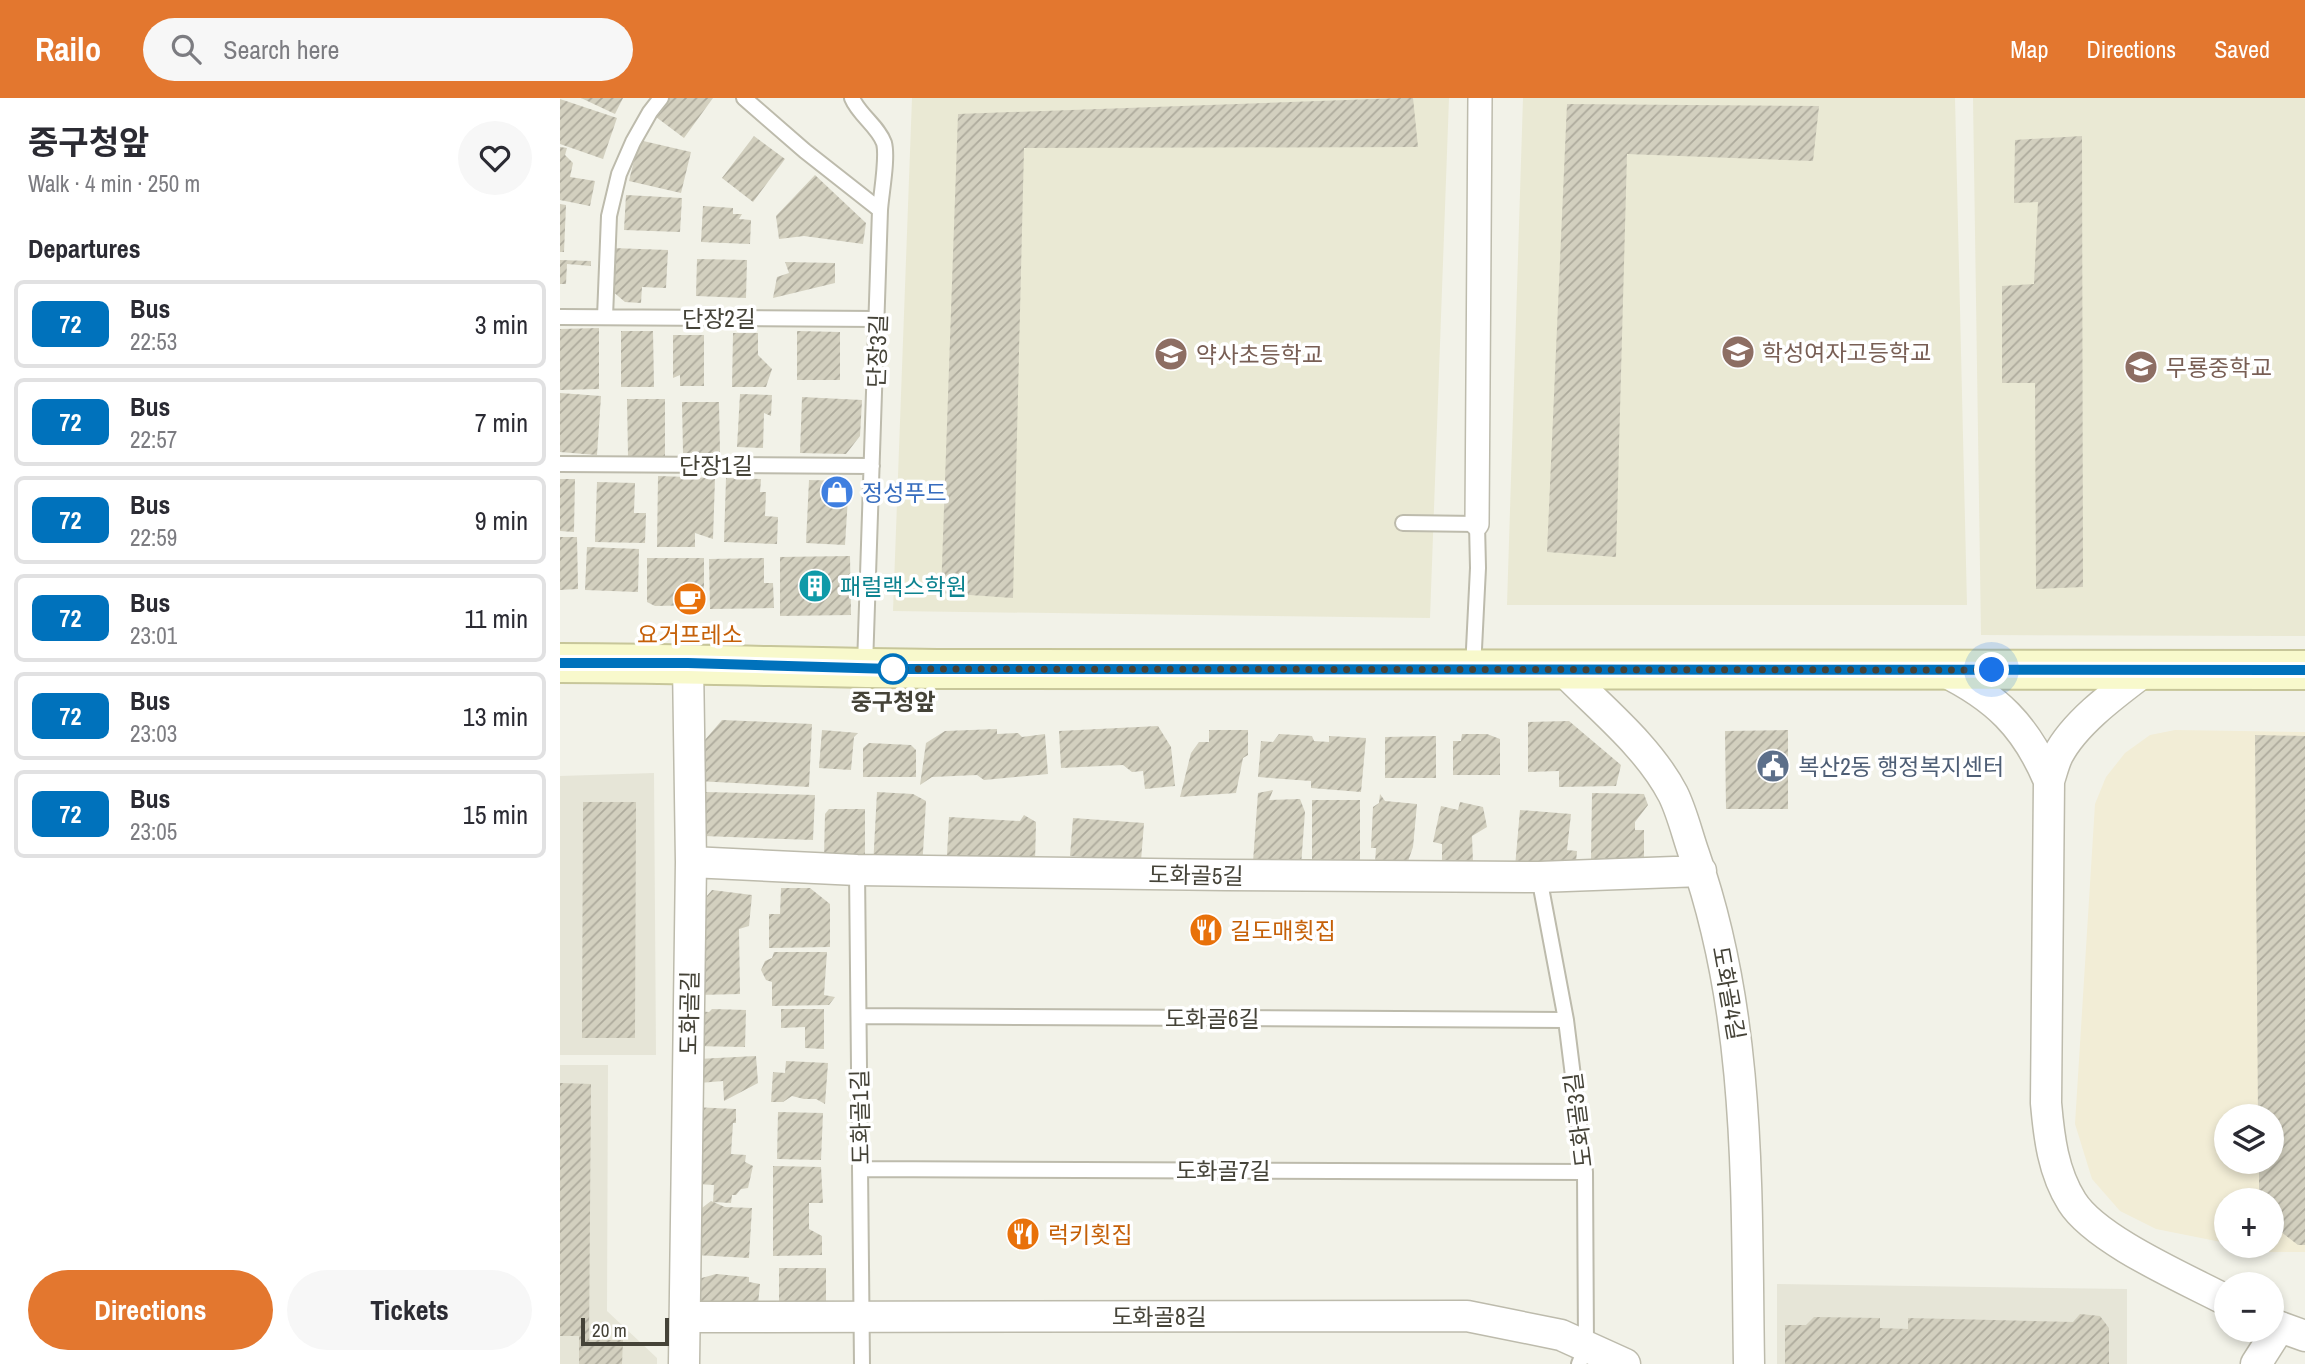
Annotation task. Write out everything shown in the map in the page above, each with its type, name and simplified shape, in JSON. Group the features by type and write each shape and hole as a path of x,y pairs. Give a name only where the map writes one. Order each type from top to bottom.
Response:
{"main road":[{"path":"560,663 865,668 1564,671 2305,670"}],"street":[{"path":"1477,524 1480,98"},
{"name":"도화골길","path":"684,1364 691,862 688,663"},
{"path":"1941,670 1972,685 2001,707 2025,734 2049,781"},
{"path":"2146,670 2123,687 2074,732 2059,754 2049,781 2046,1103 2050,1146 2062,1182 2073,1203 2093,1226 2142,1256 2214,1294"},
{"name":"도화골4길","path":"1564,671 1647,755 1673,794 1720,939 1738,1046 1745,1136 1749,1364"},
{"name":"도화골5길","path":"691,862 857,870 1539,877 1700,871"},
{"name":"도화골8길","path":"685,1317 1467,1316 1561,1335 1582,1355 1625,1364"},
{"path":"2256,1364 2285,1329"}],"lane":[{"path":"606,317 609,216 619,174 633,142 661,98"},
{"path":"744,98 880,211"},
{"name":"단장3길","path":"852,98 856,108 884,143 885,160 880,211 865,668"},
{"name":"단장2길","path":"560,317 878,319"},
{"name":"단장1길","path":"560,464 872,466"},
{"path":"1403,523 1477,524 1478,568 1472,670"},
{"name":"도화골1길","path":"857,870 862,1364"},
{"name":"도화골3길","path":"1539,877 1566,1020 1585,1172 1582,1355"},
{"name":"도화골6길","path":"859,1016 1566,1020"},
{"name":"도화골7길","path":"861,1169 1585,1172"}],"shaded area":[{"name":"약사초등학교","path":"912,98 1449,98 1430,618 893,611"},
{"name":"학성여자고등학교","path":"1523,98 1955,98 1967,605 1507,605"},
{"name":"무룡중학교","path":"1973,98 2305,98 2305,636 1981,635"},
{"path":"2175,730 2305,732 2305,1252 2284,1252 2284,1188 2214,1188 2214,1241 2156,1229 2120,1211 2092,1179 2075,1124 2095,804 2106,777 2125,753 2150,735"},
{"path":"654,773 656,1055 560,1055 560,776"},
{"path":"560,1065 608,1065 607,1311 657,1358 657,1364 560,1364"},
{"path":"1777,1284 2127,1289 2127,1364 1777,1364"}],"building":[{"path":"581,98 623,98 615,114"},
{"path":"669,98 713,98 684,138 656,117"},
{"path":"1413,98 1418,147 1024,148 1013,598 941,593 958,114"},
{"path":"560,99 617,118 603,159 560,144"},
{"path":"1567,104 1819,106 1813,161 1627,154 1616,557 1547,552"},
{"path":"754,136 785,159 753,202 722,178"},
{"path":"2082,136 2083,587 2036,589 2035,383 2002,383 2002,286 2034,284 2038,202 2014,203 2015,140"},
{"path":"639,140 691,152 681,193 629,181"},
{"path":"560,147 567,148 565,155 573,163 570,177 595,181 590,206 560,200"},
{"path":"815,175 866,223 863,244 804,236 779,239 776,216"},
{"path":"626,195 682,198 680,232 624,230"},
{"path":"560,204 566,205 564,252 560,252"},
{"path":"703,206 733,208 733,214 742,214 739,219 751,220 750,244 701,242"},
{"path":"612,248 668,250 666,288 642,287 641,303 625,302 611,290"},
{"path":"697,259 747,260 746,298 696,296"},
{"path":"560,260 591,261 591,266 567,264 566,284 560,284"},
{"path":"785,262 835,263 835,283 773,298 777,277 789,273"},
{"path":"599,328 599,389 560,390 560,329"},
{"path":"621,331 653,331 654,387 621,387"},
{"path":"797,331 840,332 840,380 797,380"},
{"path":"733,333 758,333 758,355 772,369 766,387 732,387"},
{"path":"673,335 704,335 704,386 680,386 680,375 673,378"},
{"path":"560,393 601,396 597,455 560,452"},
{"path":"740,394 772,395 771,416 764,413 763,448 737,447"},
{"path":"802,397 862,400 860,436 846,454 800,453"},
{"path":"627,399 665,399 665,456 628,456"},
{"path":"682,402 719,402 720,453 683,453"},
{"path":"658,476 715,478 713,539 695,533 695,547 657,547"},
{"path":"726,478 761,479 760,492 766,492 765,516 778,517 777,544 724,542"},
{"path":"560,479 575,479 574,532 560,531"},
{"path":"809,480 849,481 845,545 806,543"},
{"path":"597,482 635,483 634,513 646,513 645,543 595,542"},
{"path":"560,537 577,537 578,589 560,590"},
{"path":"587,547 639,549 638,592 585,590"},
{"name":"패럴랙스학원","path":"850,556 851,615 780,616 780,557"},
{"path":"647,558 704,558 704,605 655,606 647,602"},
{"path":"764,558 764,583 773,583 774,608 710,609 709,559"},
{"path":"722,720 812,724 809,787 696,781 698,748"},
{"path":"1569,721 1621,765 1616,786 1559,787 1559,771 1528,772 1528,722"},
{"path":"1158,726 1171,747 1175,786 1145,789 1143,771 1132,772 1123,765 1061,768 1059,731"},
{"path":"997,729 997,734 1018,733 1022,737 1045,734 1048,774 984,780 977,775 932,777 920,785 926,743 945,731"},
{"path":"822,730 858,733 854,737 851,770 819,768"},
{"path":"1209,730 1248,730 1248,755 1243,758 1236,793 1180,797 1191,753 1199,742 1209,742"},
{"path":"1788,730 1788,809 1726,809 1725,731"},
{"path":"1279,734 1312,736 1314,741 1329,742 1329,736 1366,738 1361,792 1311,788 1311,781 1258,777 1261,741 1273,742"},
{"path":"1462,734 1487,734 1500,739 1500,775 1453,775 1453,741 1461,741"},
{"path":"2255,735 2305,736 2305,1245 2298,1245 2284,1234 2284,1188 2259,1188 2259,1174 2284,1174 2284,1104 2258,1104"},
{"path":"1436,736 1436,778 1385,778 1385,737"},
{"path":"869,743 911,745 916,750 916,777 863,777 863,748"},
{"path":"1273,790 1269,800 1300,799 1305,812 1301,866 1253,862 1258,793"},
{"path":"706,792 815,795 813,840 704,836"},
{"path":"877,792 913,794 926,801 922,870 873,867"},
{"path":"1592,793 1644,794 1648,805 1635,822 1635,830 1644,830 1644,866 1591,861"},
{"path":"1380,794 1385,801 1417,804 1413,847 1407,864 1375,863 1376,848 1371,848 1373,807 1379,803"},
{"path":"1312,800 1360,800 1360,867 1312,867"},
{"path":"583,802 636,802 635,1038 582,1038"},
{"path":"1460,802 1483,807 1487,827 1472,836 1473,862 1442,863 1442,844 1433,842 1441,806 1458,810"},
{"path":"829,809 865,809 865,859 824,858 825,814"},
{"path":"1520,810 1571,814 1567,850 1577,851 1576,862 1515,867"},
{"path":"1024,815 1036,822 1035,863 975,862 969,856 947,855 949,817 1020,821"},
{"path":"1073,818 1144,823 1141,861 1070,856"},
{"path":"781,888 810,888 830,904 830,947 769,948 769,914 780,914"},
{"path":"712,890 752,895 749,926 739,929 740,994 698,995 700,904"},
{"path":"774,952 827,952 824,995 835,997 829,1005 772,1006 772,982 766,980 761,970"},
{"path":"712,1009 746,1010 745,1047 694,1046 695,1011 709,1012"},
{"path":"781,1009 824,1009 824,1049 805,1048 805,1027 781,1028"},
{"path":"756,1056 758,1083 724,1101 723,1081 699,1083 698,1059"},
{"path":"786,1061 828,1063 825,1104 816,1099 792,1096 783,1102 771,1102 773,1072 785,1073"},
{"path":"560,1083 591,1084 589,1340 623,1340 622,1364 579,1364 579,1336 560,1336"},
{"path":"693,1107 736,1109 731,1154 746,1155 745,1162 753,1166 748,1188 732,1195 731,1203 713,1202 714,1185 696,1184"},
{"path":"778,1112 823,1113 821,1160 777,1159"},
{"path":"773,1166 821,1167 823,1203 809,1203 809,1229 822,1236 822,1255 773,1256"},
{"path":"711,1201 725,1207 752,1208 749,1258 695,1255 698,1211"},
{"path":"779,1268 826,1268 826,1304 779,1304"},
{"path":"716,1274 749,1277 749,1282 760,1284 757,1314 709,1309 693,1297 698,1279"},
{"path":"2080,1314 2100,1316 2109,1328 2109,1364 1785,1364 1785,1325 1806,1325 1814,1317 1880,1318 1880,1328 1908,1329 1908,1318 2073,1322"}],"bus line":[{"name":"72","path":"560,663 688,663 892,669 2305,670"}],"place":[{"name":"학성여자고등학교","path":"1738,352"},
{"name":"약사초등학교","path":"1171,354"},
{"name":"무룡중학교","path":"2141,367"},
{"name":"정성푸드","path":"837,492"},
{"name":"패럴랙스학원","path":"815,586"},
{"name":"요거프레소","path":"690,599"},
{"name":"중구청앞","path":"893,669"},
{"name":"복산2동 행정복지센터","path":"1773,766"},
{"name":"길도매횟집","path":"1206,930"},
{"name":"럭키횟집","path":"1023,1234"}],"route":[{"path":"893,669 1992,670"}]}
